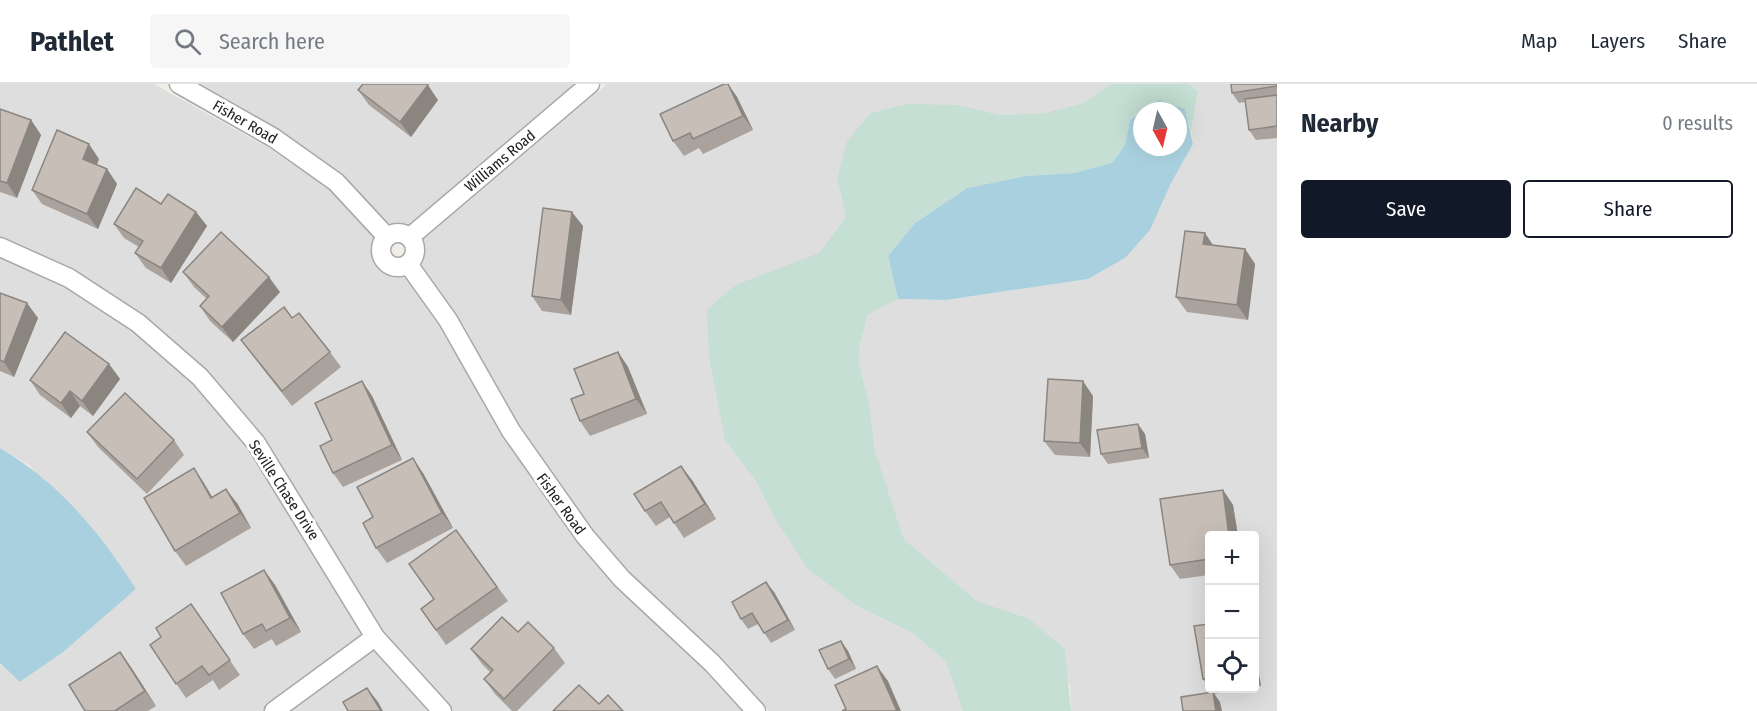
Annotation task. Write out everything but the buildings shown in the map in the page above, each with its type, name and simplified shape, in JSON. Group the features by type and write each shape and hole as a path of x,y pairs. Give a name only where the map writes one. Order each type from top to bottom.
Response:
{"street":[{"name":"Fisher Road","path":"178,84 274,138 336,182 387,237"},
{"name":"Williams Road","path":"410,237 590,84"},
{"path":"399,233 410,237 415,252 408,264 395,267 385,261 381,251 387,237 399,233"},
{"name":"Seville Chase Drive","path":"0,247 69,278 128,316 200,377 256,443 375,637 442,711"},
{"name":"Fisher Road","path":"408,264 447,320 511,431 585,536 622,579 712,663 756,711"},
{"path":"274,711 375,637"}],"shaded area":[{"path":"0,84 154,84 269,148 330,190 374,238 372,253 377,267 392,277 405,277 417,293 440,326 503,437 577,543 616,587 705,671 742,711 0,711 0,663 21,682 62,653 136,589 30,466 0,448"},
{"path":"200,84 574,84 409,224 398,222 388,224 342,174 278,129"},
{"path":"607,84 1111,84 1083,103 1044,113 1000,115 959,105 837,179 846,217 819,253 725,440 755,480 772,514 857,606 914,634 946,662 963,711 769,711 718,654 629,572 592,529 519,425 456,314 421,265 425,252 423,240"},
{"path":"1189,84 1277,84 1277,711 1071,711 1070,684 1028,618 977,601 904,539 875,451 869,403 859,364 860,344 868,315 898,299 946,300 1088,279 1125,258 1187,156 1193,144 1191,132 1198,91"}],"green space":[{"path":"1111,84 1189,84 1198,91 1191,132 1187,117 1187,102 1133,102 1133,118 1130,120 1125,145 1112,163 1073,173 1025,176 967,188 915,223 888,256 898,299 868,315 860,344 859,364 869,403 875,451 904,539 977,601 1028,618 1065,649 1071,711 963,711 946,662 914,634 857,606 808,569 772,514 755,480 725,440 709,358 707,310 735,285 819,253 846,217 837,179 847,141 871,113 906,104 959,105 1000,115 1044,113 1083,103"}],"water":[{"path":"1133,118 1133,156 1186,156 1171,183 1150,230 1125,258 1088,279 946,300 898,299 888,256 915,223 967,188 1025,176 1073,173 1112,163 1125,145 1130,120"},
{"path":"1187,118 1193,144 1187,155"},
{"path":"0,448 41,477 76,510 107,547 136,589 62,653 20,682 0,663"}]}
